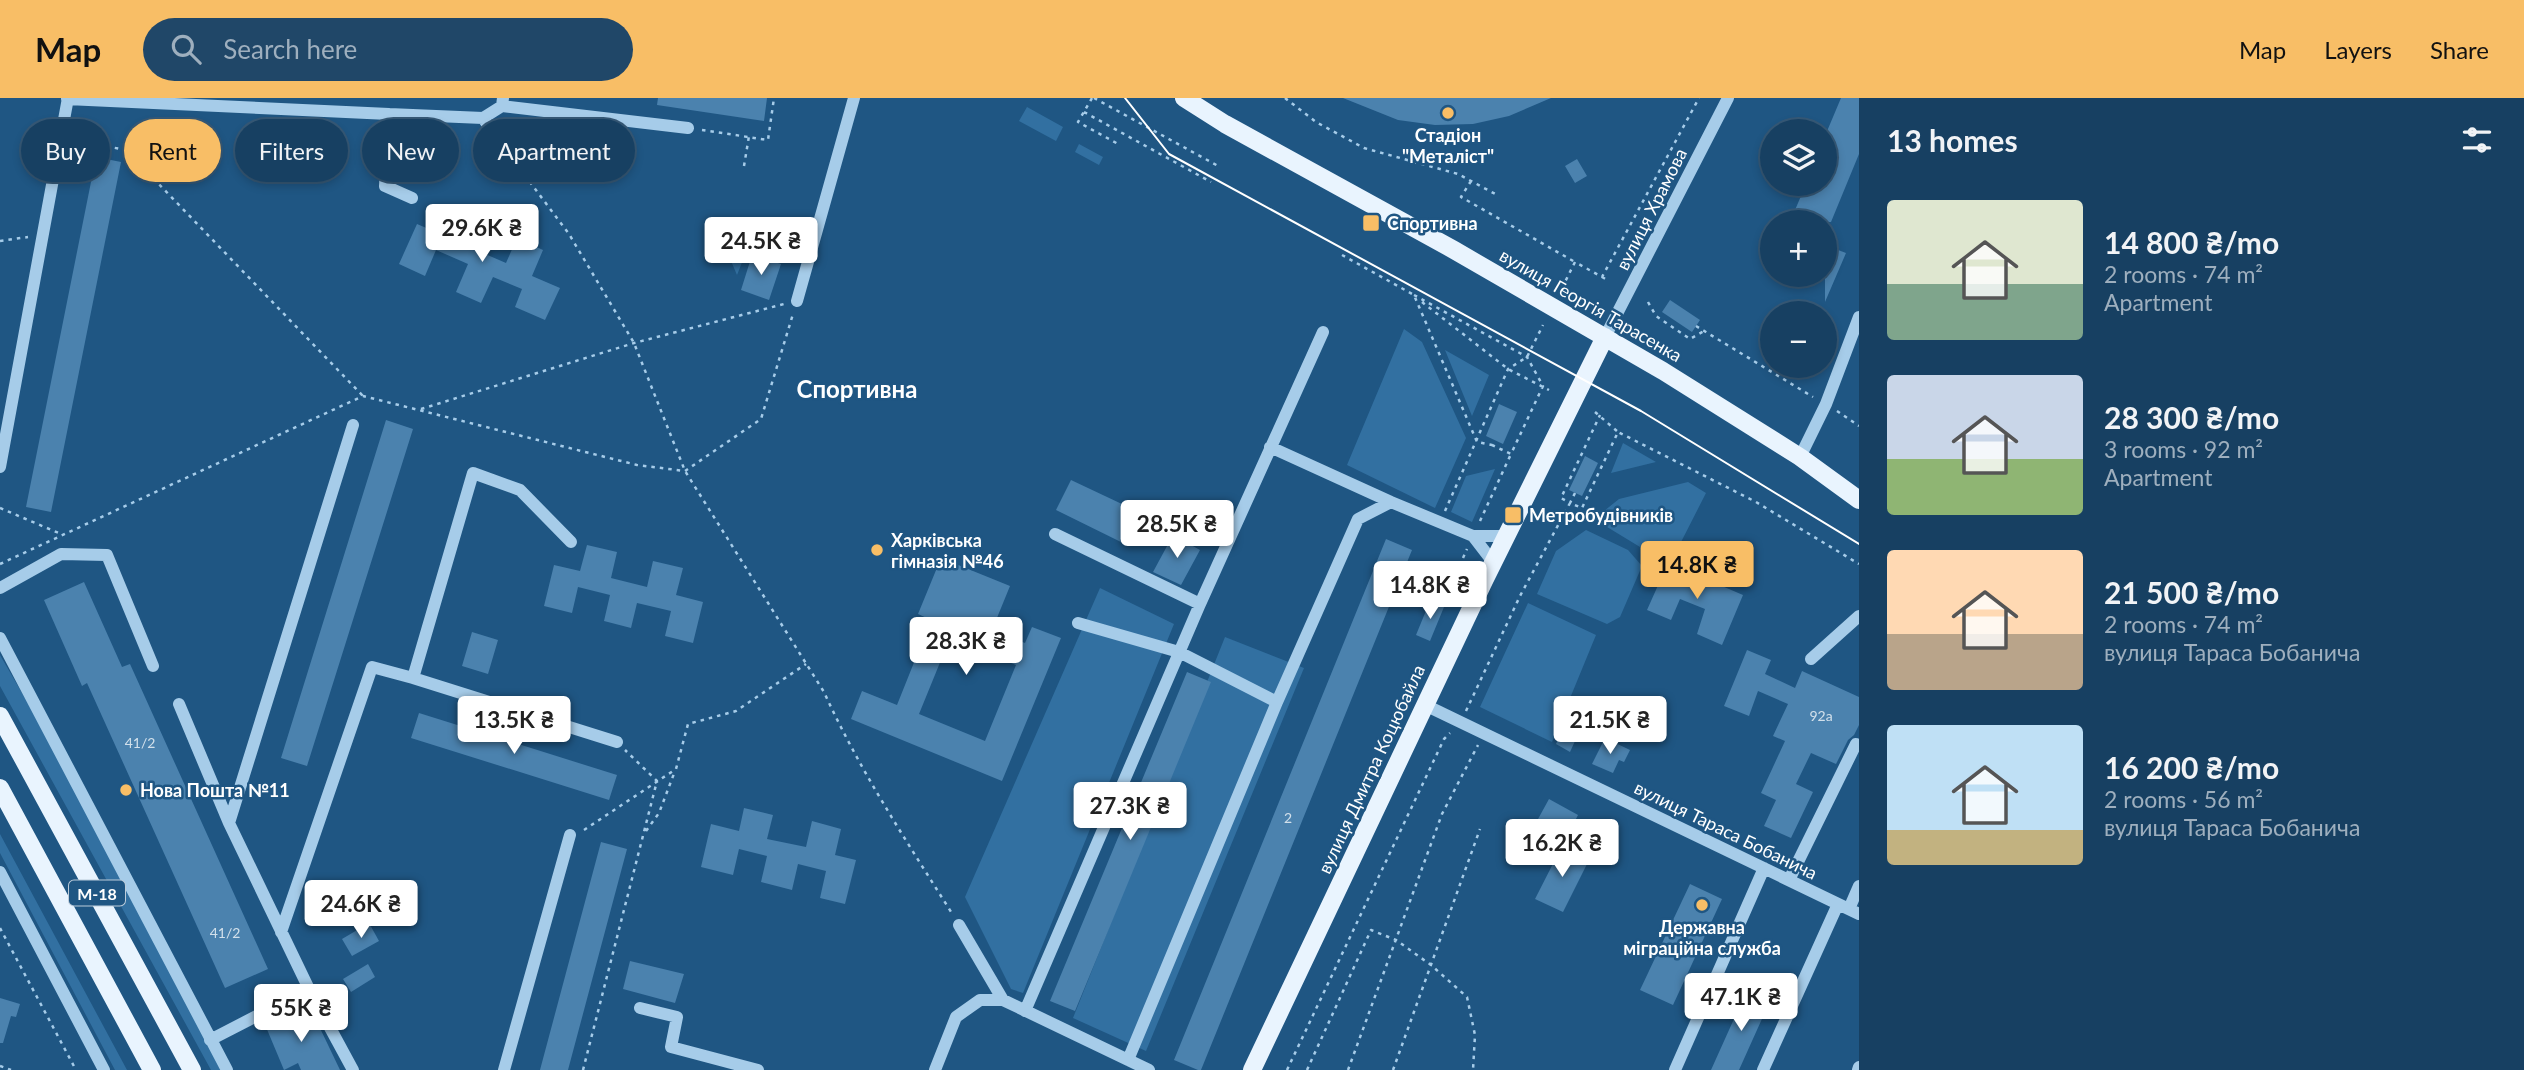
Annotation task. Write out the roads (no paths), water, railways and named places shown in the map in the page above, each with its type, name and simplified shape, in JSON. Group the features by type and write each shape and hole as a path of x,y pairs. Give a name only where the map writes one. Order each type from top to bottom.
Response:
{"main road":[{"name":"вулиця Георгія Тарасенка","path":"1184,98 1225,124 1605,337 1800,457 1859,500"},
{"name":"вулиця Дмитра Коцюбайла","path":"1252,1070 1493,562 1605,337"},
{"name":"М-18","path":"0,716 192,1070"},
{"name":"М-18","path":"0,788 152,1070"}],"street":[{"name":"вулиця Храмова","path":"1605,337 1728,98"},
{"path":"0,467 68,99 483,118 502,102 688,128"},
{"path":"797,301 850,99"},
{"path":"389,114 385,186 412,198"},
{"path":"1800,457 1826,404 1859,317"},
{"path":"1025,1011 1200,604 1323,332"},
{"path":"229,823 353,425"},
{"path":"1270,447 1473,536 1506,536"},
{"path":"413,678 472,473 520,491 571,542"},
{"path":"1128,1060 1276,702 1358,519 1391,502"},
{"path":"1055,534 1200,604"},
{"path":"1473,536 1493,562"},
{"path":"0,588 61,554 107,555 153,667"},
{"path":"1811,659 1859,616"},
{"path":"1078,623 1179,652 1276,702"},
{"path":"0,638 227,1070"},
{"path":"281,932 372,667 617,742"},
{"path":"179,704 229,823 309,989 352,1070"},
{"name":"вулиця Тараса Бобанича","path":"1425,705 1848,909"},
{"path":"1789,880 1856,744 1859,745"},
{"path":"504,1070 575,833"},
{"path":"1675,1070 1764,867"},
{"path":"0,872 104,1070"},
{"path":"1763,1070 1859,887"},
{"path":"960,925 1003,1000"},
{"path":"211,1041 309,989"},
{"path":"934,1070 956,1017 980,1000 1003,1000 1149,1070"},
{"path":"640,1008 677,1017 671,1047 758,1070"}],"tram line":[{"path":"1125,98 1169,154 1641,411 1859,544"}],"place":[{"name":"Стадіон \"Металіст\"","path":"1448,113"},
{"name":"Спортивна","path":"1371,223"},
{"name":"Метробудівників","path":"1513,515"},
{"name":"Харківська гімназія №46","path":"877,550"},
{"name":"Нова Пошта №11","path":"126,790"},
{"name":"Державна міграційна служба","path":"1702,905"}],"district":[{"name":"Спортивна","path":"857,388"}]}
